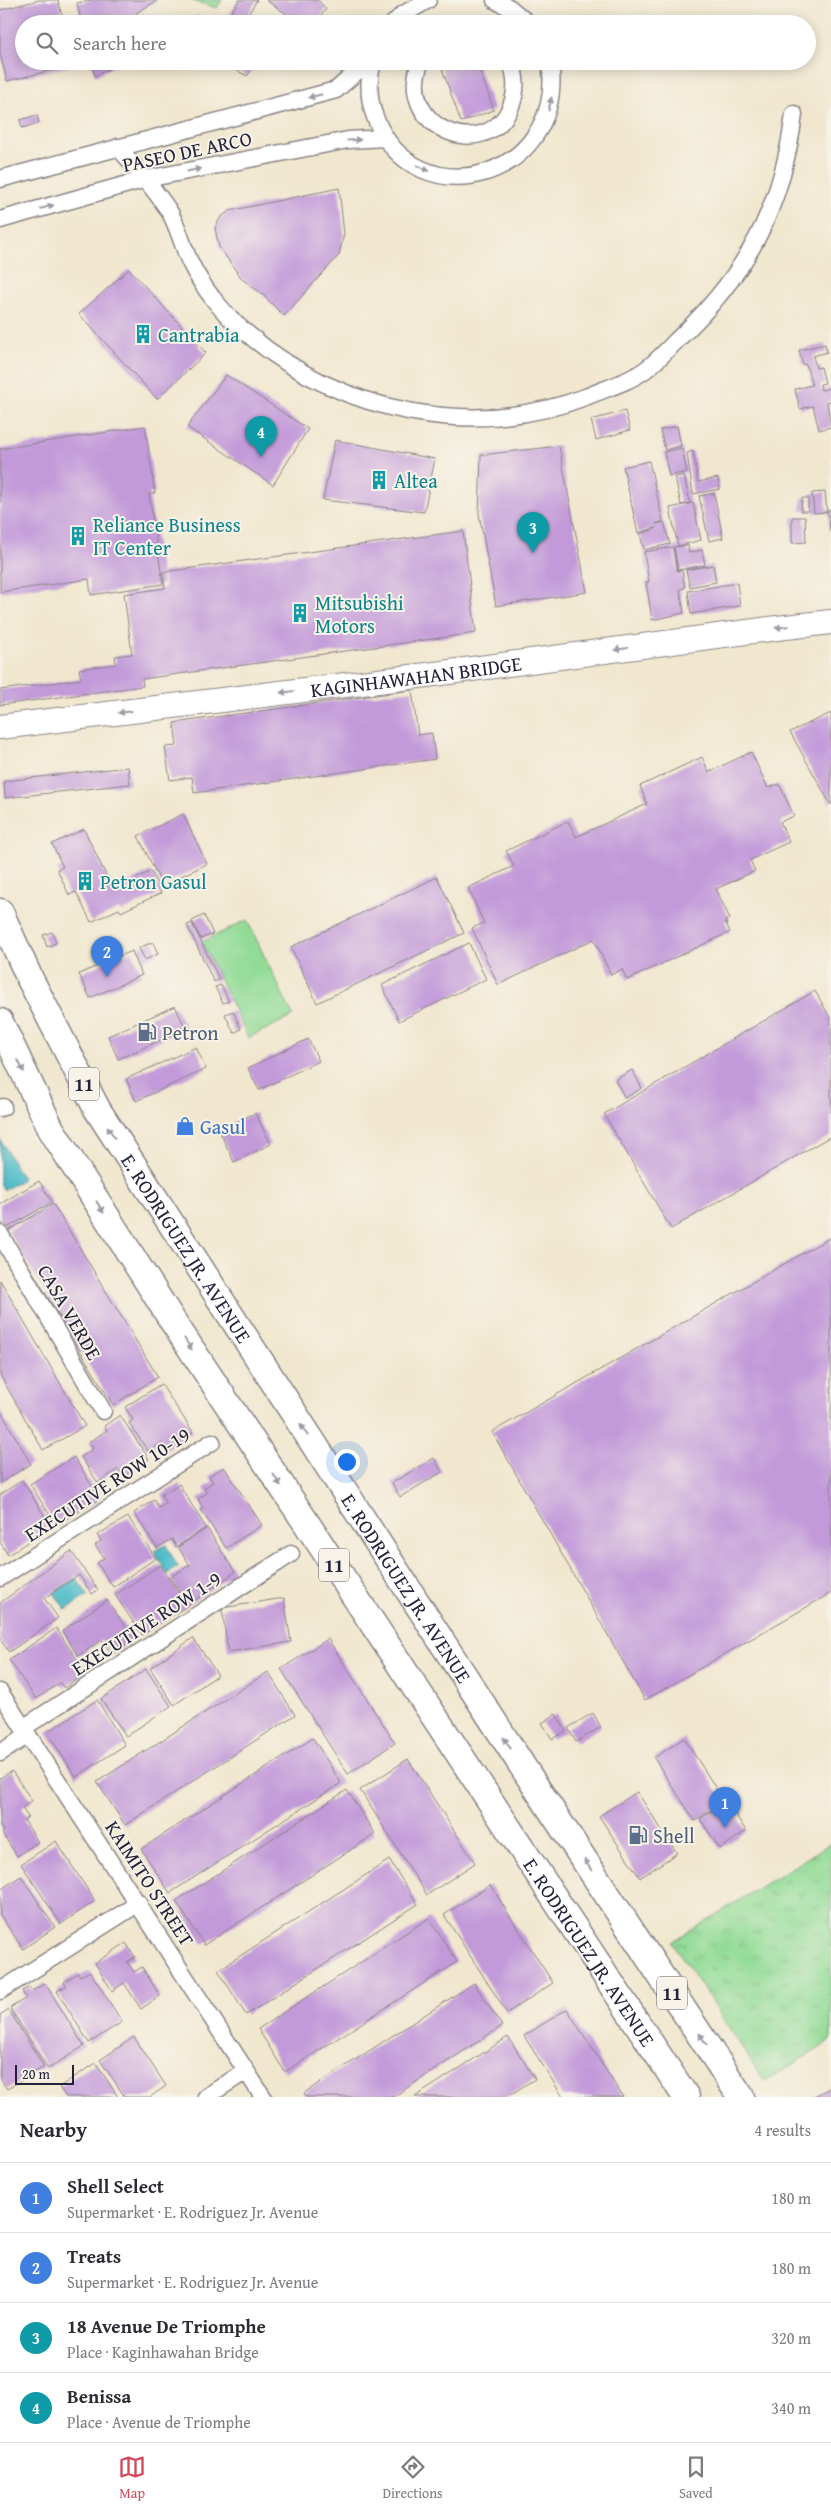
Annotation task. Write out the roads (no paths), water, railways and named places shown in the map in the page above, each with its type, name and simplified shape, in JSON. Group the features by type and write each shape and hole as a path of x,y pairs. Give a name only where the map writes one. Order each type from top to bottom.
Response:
{"main road":[{"name":"KAGINHAWAHAN BRIDGE","path":"0,727 428,675 831,622"},
{"name":"E. RODRIGUEZ JR. AVENUE","path":"0,912 29,977 96,1109 534,1784 741,2097"},
{"name":"E. RODRIGUEZ JR. AVENUE","path":"0,1022 51,1129 172,1320 686,2097"}],"street":[{"path":"495,0 519,15"},
{"path":"404,15 420,2"},
{"name":"PASEO DE ARCO","path":"0,179 336,90 360,70"},
{"path":"370,70 370,99 378,126 386,138 410,162 442,175 476,176 508,164 533,141 545,118 552,94 551,70"},
{"path":"419,70 415,83 420,108 436,126 461,136 475,135 488,130 500,122 509,110 514,97 516,83 512,70"},
{"path":"118,147 146,179 170,213 190,262 216,302 248,335 293,368 337,390 390,408 448,418 511,416 566,404 645,371 696,322 752,251 784,172 794,114"},
{"name":"PASEO DE ARCO","path":"0,220 146,179 348,140 386,138"},
{"name":"CASA VERDE","path":"0,1234 103,1411"},
{"name":"EXECUTIVE ROW 10-19","path":"0,1578 212,1442"},
{"name":"EXECUTIVE ROW 1-9","path":"0,1752 26,1731 291,1554"},
{"name":"KAIMITO STREET","path":"0,1692 139,1903 263,2097"},
{"path":"0,1991 139,1903"},
{"path":"206,2097 246,2071"}],"water":[{"path":"0,1139 23,1179 4,1190 0,1183"},
{"path":"166,1545 178,1567 167,1574 154,1551"},
{"path":"76,1578 88,1595 66,1610 54,1593"}],"place":[{"name":"Cantrabia","path":"143,334"},
{"name":"Benissa","path":"261,457"},
{"name":"Altea","path":"379,480"},
{"name":"Reliance Business IT Center","path":"78,536"},
{"name":"18 Avenue De Triomphe","path":"533,553"},
{"name":"Mitsubishi Motors","path":"300,613"},
{"name":"Petron Gasul","path":"85,881"},
{"name":"Treats","path":"107,977"},
{"name":"Petron","path":"147,1032"},
{"name":"Gasul","path":"185,1126"},
{"name":"Shell Select","path":"725,1828"},
{"name":"Shell","path":"638,1835"}]}
